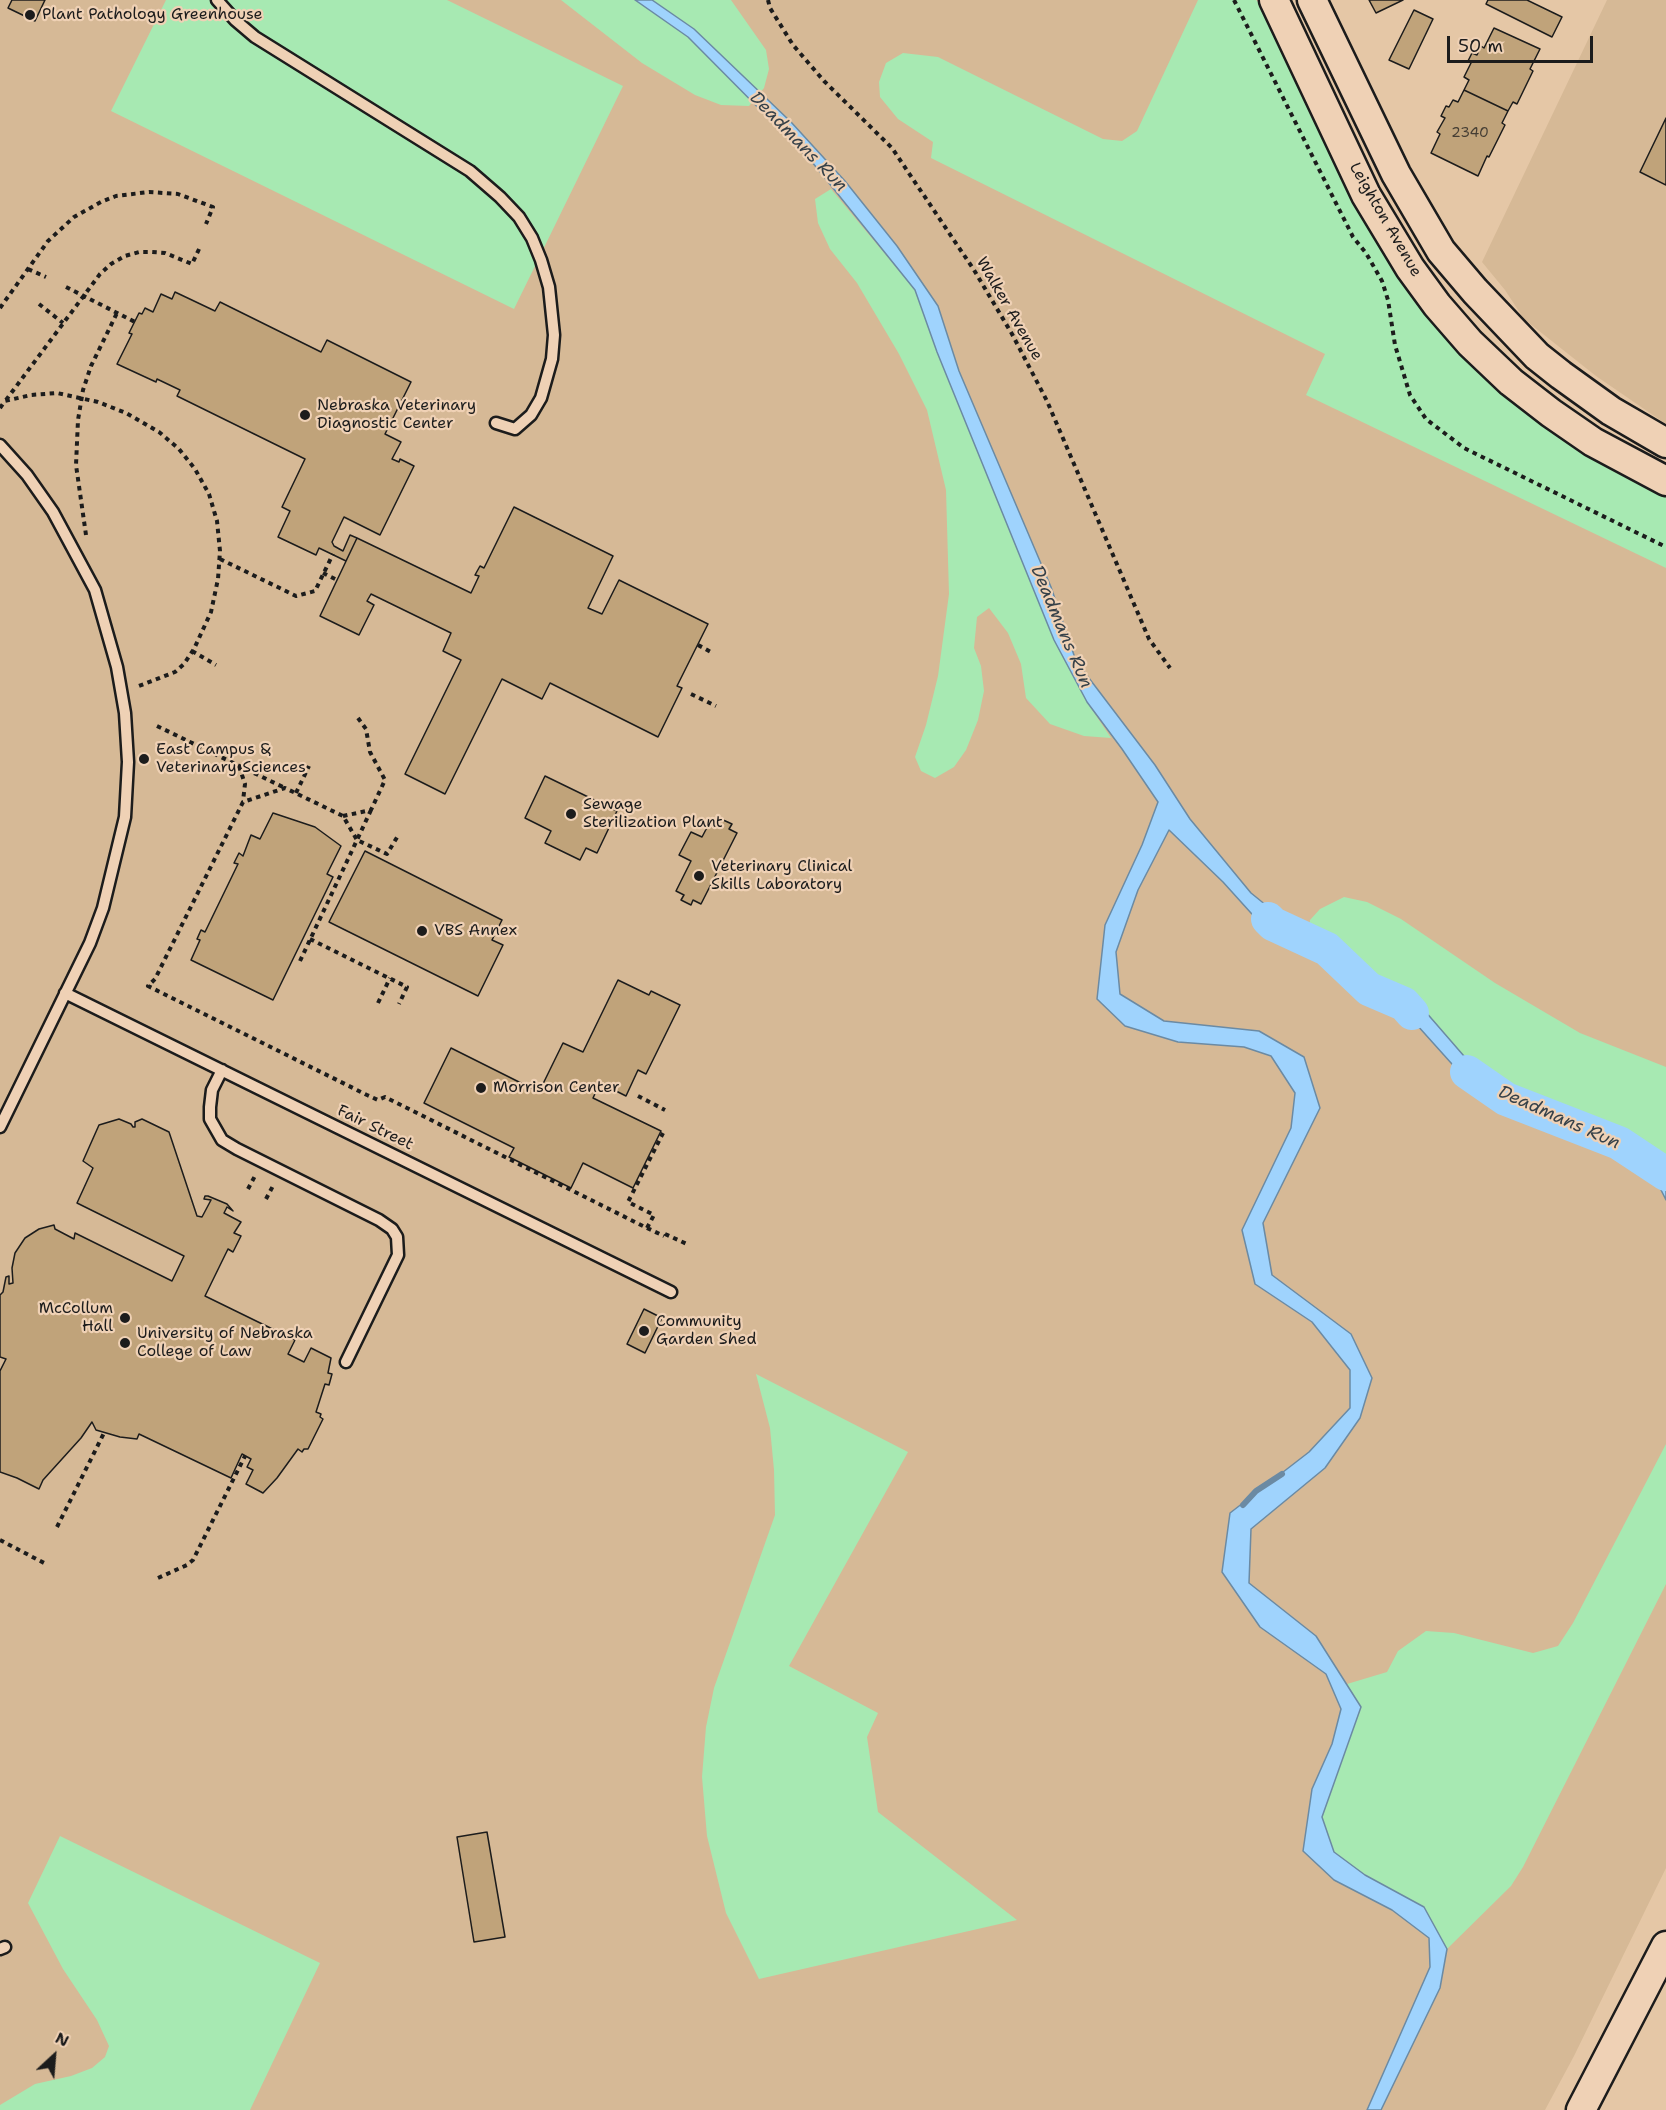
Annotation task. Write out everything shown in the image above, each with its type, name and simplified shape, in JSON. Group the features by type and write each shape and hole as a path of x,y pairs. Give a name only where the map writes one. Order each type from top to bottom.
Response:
{"main road":[{"name":"Leighton Avenue","path":"1274,0 1366,195 1410,268 1437,305 1470,343 1511,382 1551,413 1593,442 1666,481"},
{"name":"Leighton Avenue","path":"1312,0 1396,174 1441,251 1475,291 1545,362 1611,411 1666,443"},
{"path":"1581,2110 1666,1946"}],"lane":[{"path":"217,0 255,37 470,171 519,217 532,238 541,260 549,287 555,335 552,359 541,398 531,415 515,429 496,423"},
{"path":"0,445 27,475 53,512 94,590 117,667 125,713 127,789 125,817 104,908 0,1127"},
{"name":"Fair Street","path":"65,993 671,1292"},
{"path":"222,1070 212,1090 210,1107 210,1119 222,1140 379,1220 392,1229 397,1237 398,1255 346,1362"}],"path":[{"name":"Walker Avenue","path":"768,0 770,8 793,45 824,81 892,148 974,270 1012,334 1047,401 1149,639 1170,668"},
{"path":"0,308 48,241 74,217 117,196 164,192 195,199 213,207 206,224"},
{"path":"0,408 83,296 111,264 125,256 140,252 165,253 192,264 200,248"},
{"path":"28,269 46,277"},
{"path":"66,287 135,322"},
{"path":"39,304 63,322"},
{"path":"86,535 76,465 76,440 82,398 91,366 117,313"},
{"path":"5,401 43,393 57,393 98,402 137,418 159,432 188,458 202,481 213,508 219,536 218,579 211,612 184,664 175,672 139,686"},
{"path":"220,559 296,596 315,591 333,554"},
{"path":"323,573 337,580"},
{"path":"698,645 711,652"},
{"path":"192,651 216,665"},
{"path":"691,694 716,706"},
{"path":"300,961 385,780 370,752 366,729 358,718"},
{"path":"157,726 343,816 357,840 387,854 399,834"},
{"path":"239,766 246,784 243,802 155,980 148,986 367,1095 378,1100 385,1096 647,1228 689,1245"},
{"path":"296,794 309,766"},
{"path":"243,802 285,788"},
{"path":"343,816 372,810"},
{"path":"310,939 407,987 399,1004"},
{"path":"378,1003 390,978"},
{"path":"638,1096 665,1110"},
{"path":"647,1228 654,1215 628,1202 663,1133"},
{"path":"57,1527 104,1433"},
{"path":"158,1578 193,1560 245,1456"},
{"path":"0,1540 46,1564"}],"shaded area":[{"path":"0,0 1214,0 1298,174 1666,560 1666,1868 1545,2110 0,2110"},
{"path":"1607,0 1666,0 1666,424 1596,376 1524,319 1505,290 1482,262"}],"green space":[{"path":"166,0 447,0 623,86 514,309 111,111"},
{"path":"561,0 731,0 766,50 769,69 764,88 749,106 721,105 695,95 642,63"},
{"path":"1198,0 1256,0 1258,2 1279,43 1443,327 1666,492 1666,568 1306,395 1325,354 931,158 933,142 898,119 880,97 879,82 886,63 903,53 938,57 1103,139 1122,141 1137,131"},
{"path":"831,189 915,290 937,352 1054,640 1087,702 1111,738 1084,736 1050,724 1026,698 1021,664 1008,633 989,608 977,617 974,648 981,666 984,691 978,720 966,750 954,767 935,778 921,771 915,757 926,725 938,676 949,594 946,490 927,410 899,354 857,283 830,249 818,223 815,199"},
{"path":"1344,897 1367,902 1401,919 1495,983 1580,1033 1666,1067 1666,1172 1656,1155 1483,1078 1418,1003 1307,939 1310,920 1320,909"},
{"path":"756,1374 908,1452 789,1666 878,1713 867,1737 878,1812 1017,1920 759,1979 726,1913 707,1836 702,1777 706,1727 714,1688 775,1515 770,1428"},
{"path":"1666,1444 1666,1584 1523,1867 1511,1886 1447,1949 1424,1907 1365,1875 1334,1852 1322,1817 1361,1707 1347,1684 1387,1672 1398,1651 1426,1631 1454,1633 1533,1653 1558,1646 1573,1623"},
{"path":"60,1836 320,1963 250,2110 0,2110 0,2105 35,2084 71,2076 92,2068 105,2057 109,2046 97,2020 63,1969 28,1903"}],"water":[{"path":"635,0 652,0 694,29 791,122 845,181 897,246 938,306 959,371 1051,587 1076,661 1155,765 1190,819 1251,893 1309,940 1418,1003 1483,1078 1656,1155 1666,1172 1666,1200 1650,1168 1553,1117 1469,1083 1408,1015 1316,954 1260,923 1223,882 1169,830 1138,890 1116,952 1120,994 1164,1021 1259,1031 1304,1057 1320,1108 1263,1223 1272,1275 1351,1334 1372,1378 1360,1418 1325,1468 1251,1529 1249,1583 1316,1636 1361,1707 1322,1817 1334,1852 1365,1875 1424,1907 1447,1949 1440,1988 1381,2110 1367,2110 1430,1967 1429,1938 1392,1910 1334,1880 1303,1851 1312,1789 1332,1744 1341,1709 1326,1674 1260,1627 1222,1572 1230,1513 1309,1452 1350,1408 1350,1370 1312,1322 1255,1284 1242,1230 1291,1128 1295,1093 1271,1056 1244,1047 1178,1042 1125,1026 1097,999 1105,925 1142,845 1158,802 1087,702 1054,640 937,352 915,290 812,162 688,37"}],"building":[{"name":"Plant Pathology Greenhouse","path":"12,0 45,0 35,21 8,8"},
{"path":"1369,0 1403,0 1376,13"},
{"path":"1488,0 1527,0 1562,17 1552,37 1486,4"},
{"path":"1414,10 1433,19 1409,69 1389,60"},
{"path":"1494,28 1540,49 1530,69 1533,71 1517,104 1513,102 1508,111 1464,90 1469,80 1464,77 1471,63 1468,61 1472,53 1477,55 1481,46 1484,48"},
{"path":"1464,90 1508,111 1502,123 1505,125 1478,176 1431,153 1440,134 1437,132 1445,118 1441,116 1446,106 1449,107 1453,100 1458,102"},
{"path":"1666,118 1666,185 1640,172"},
{"name":"Nebraska Veterinary Diagnostic Center","path":"175,292 215,311 220,302 321,352 327,340 411,382 385,434 401,442 392,459 399,462 400,459 414,466 380,535 344,517 332,542 334,546 343,551 350,535 357,538 346,561 319,548 316,555 278,537 290,511 282,507 305,459 177,396 180,390 117,364 132,334 129,333 139,313 142,314 145,308 153,312 161,294 172,299"},
{"path":"514,507 613,556 588,608 602,614 619,580 708,624 677,686 682,688 658,737 550,683 542,699 502,679 445,794 405,774 461,660 443,651 451,633 371,594 367,601 374,605 359,635 320,616 357,538 471,593 479,576 475,575 480,566 484,568"},
{"name":"Sewage Sterilization Plant","path":"545,776 617,811 597,853 586,848 580,860 545,843 551,831 525,818"},
{"path":"273,813 315,827 341,846 327,874 333,877 273,1000 191,960 200,940 197,939 201,930 205,932 238,864 234,863 239,853 243,856 251,835 260,839"},
{"name":"Veterinary Clinical Skills Laboratory","path":"721,819 732,824 729,829 737,833 701,904 693,900 691,905 681,900 684,895 676,891 691,861 679,855 691,832 702,837 711,820 719,824"},
{"name":"VBS Annex","path":"365,851 502,920 492,940 503,945 478,996 329,922"},
{"name":"Morrison Center","path":"618,980 649,995 651,991 680,1005 646,1074 638,1070 626,1096 600,1083 593,1098 661,1131 633,1188 583,1163 571,1188 509,1157 514,1148 424,1103 451,1048 539,1092 563,1043 583,1052"},
{"name":"McCollum Hall","path":"119,1119 135,1127 135,1122 142,1119 169,1132 197,1216 202,1217 211,1200 204,1199 208,1196 227,1204 233,1211 227,1207 224,1213 241,1222 234,1233 241,1236 233,1252 228,1249 205,1296 295,1340 288,1354 304,1362 311,1348 331,1358 328,1373 332,1374 329,1385 325,1384 316,1412 321,1414 320,1417 323,1419 308,1449 302,1452 298,1449 263,1493 246,1484 253,1470 247,1467 251,1459 242,1454 231,1478 139,1434 137,1439 120,1437 96,1430 92,1422 81,1438 43,1480 39,1489 0,1472 0,1371 6,1359 0,1357 0,1295 3,1292 6,1277 9,1276 9,1284 13,1283 12,1268 15,1253 25,1238 39,1229 54,1225 55,1229 74,1239 75,1233 172,1281 184,1256 77,1203 93,1168 83,1161 99,1125"},
{"name":"Community Garden Shed","path":"644,1309 662,1318 645,1353 627,1344"},
{"path":"487,1832 505,1937 474,1942 457,1837"}],"waterway":[{"name":"Deadmans Run","path":"1268,919 1273,924 1327,949 1369,989 1404,1004 1412,1013"},
{"name":"Deadmans Run","path":"1467,1072 1506,1099 1619,1143 1666,1174"},
{"path":"1243,1505 1256,1491 1282,1474"}],"place":[{"name":"Plant Pathology Greenhouse","path":"30,15"},
{"name":"Nebraska Veterinary Diagnostic Center","path":"305,415"},
{"name":"East Campus & Veterinary Sciences","path":"144,759"},
{"name":"Sewage Sterilization Plant","path":"571,814"},
{"name":"Veterinary Clinical Skills Laboratory","path":"699,876"},
{"name":"VBS Annex","path":"422,931"},
{"name":"Morrison Center","path":"481,1088"},
{"name":"McCollum Hall","path":"125,1318"},
{"name":"Community Garden Shed","path":"644,1331"},
{"name":"University of Nebraska College of Law","path":"125,1343"}]}
